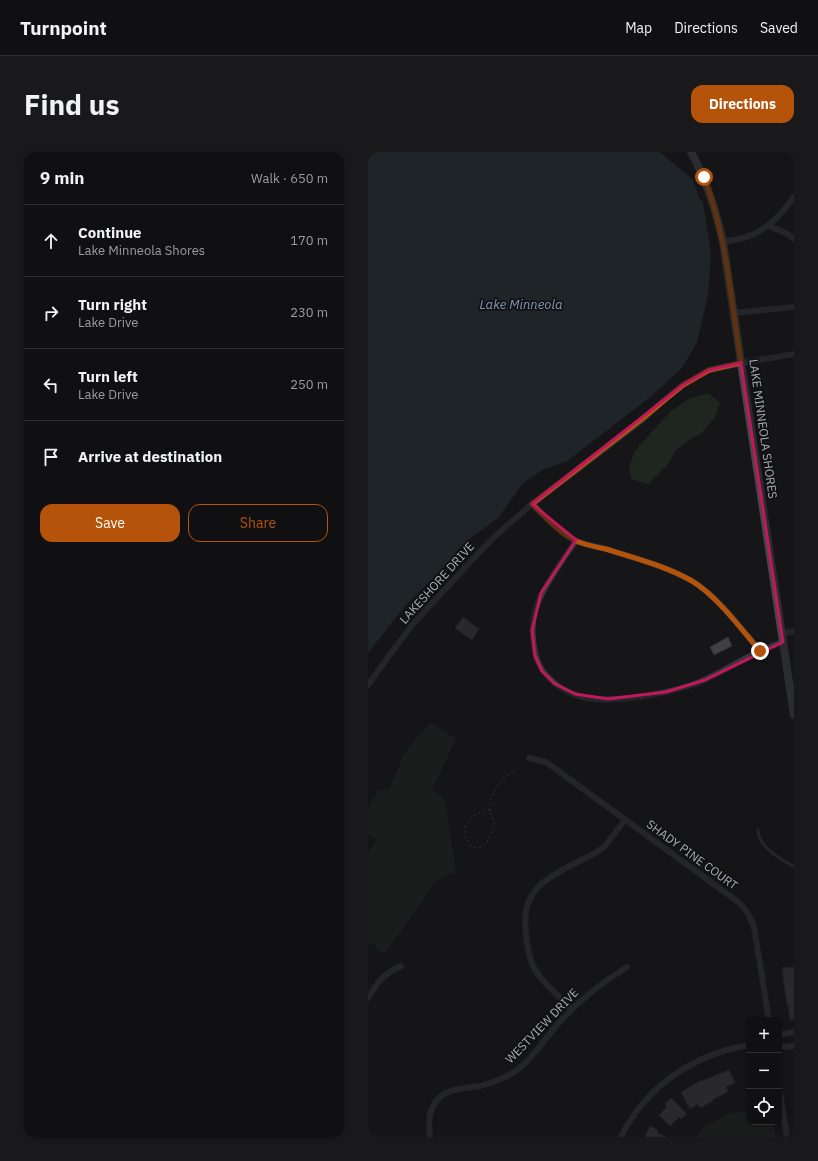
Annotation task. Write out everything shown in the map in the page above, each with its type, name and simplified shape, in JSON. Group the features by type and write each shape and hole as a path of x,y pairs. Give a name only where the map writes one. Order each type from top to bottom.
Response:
{"main road":[{"name":"LAKE MINNEOLA SHORES","path":"691,152 704,177 710,193 724,242 733,313 794,715"}],"street":[{"path":"724,242 750,236 769,226 794,197"},
{"path":"769,226 788,234 794,239"},
{"path":"733,313 794,307"},
{"name":"LAKESHORE DRIVE","path":"368,685 414,624 494,537 532,504 637,423 683,385 709,370 794,354"},
{"path":"532,504 551,522 576,541 647,562 693,582 705,591 728,613 760,651"},
{"path":"576,541 541,593 533,615 532,630 535,656 542,671 555,684 575,694 588,698 608,699 666,692 704,680 760,651 794,631"},
{"name":"SHADY PINE COURT","path":"529,758 546,762 745,909 754,927 769,1017"},
{"path":"572,1010 538,975 532,963 528,952 524,925 525,914 528,904 535,891 545,881 605,846 625,820"},
{"path":"368,998 384,975 401,966"},
{"name":"WESTVIEW DRIVE","path":"430,1137 428,1120 434,1104 439,1098 445,1093 453,1090 491,1083 514,1072 530,1058 554,1029 590,993 627,967"},
{"path":"782,1034 794,1032"},
{"path":"621,1137 632,1117 643,1103 658,1087 677,1072 706,1057 722,1051 746,1046"},
{"path":"782,1047 784,1048 794,1046"},
{"path":"779,1089 786,1137"}],"lane":[{"path":"758,830 760,839 764,846 794,867"}],"path":[{"path":"490,810 476,814 465,828 466,838 475,848 482,847 487,842 495,825 490,810 491,799 498,785 502,780 516,770"}],"highlighted area":[{"path":"741,363 783,642 705,680 666,692 608,699 575,694 555,684 542,671 535,656 532,630 541,593 576,540 532,504 683,385 709,370"}],"shaded area":[{"path":"708,393 720,403 715,417 702,433 692,438 676,450 667,465 648,484 631,479 629,465 637,448 670,412 688,399"},
{"path":"431,722 456,739 432,790 445,800 456,873 452,873 436,881 384,955 373,944 368,944 368,852 376,840 368,834 368,809 378,791 389,789 403,756"},
{"path":"746,1110 746,1125 774,1125 776,1137 696,1137 704,1127 726,1115"}],"water":[{"name":"Lake Minneola","path":"368,152 660,152 693,180 699,198 703,202 711,254 708,295 697,342 682,368 649,398 567,461 544,469 523,483 498,518 464,543 439,572 404,607 368,653"}],"building":[{"path":"463,617 479,629 472,640 455,628"},
{"path":"728,637 732,646 714,655 710,647"},
{"path":"794,967 794,1019 790,1020 782,968"},
{"path":"729,1070 735,1083 726,1087 728,1092 700,1108 698,1104 690,1109 681,1092 702,1080"},
{"path":"671,1098 687,1114 681,1119 679,1117 670,1126 659,1115 667,1107 665,1104"},
{"path":"650,1126 658,1130 657,1133 667,1137 645,1137"}],"route":[{"path":"704,177 718,217 724,242 741,363 709,370 683,385 601,452 532,504 566,535 576,541 647,562 693,582 705,591 728,613 760,651"}]}
